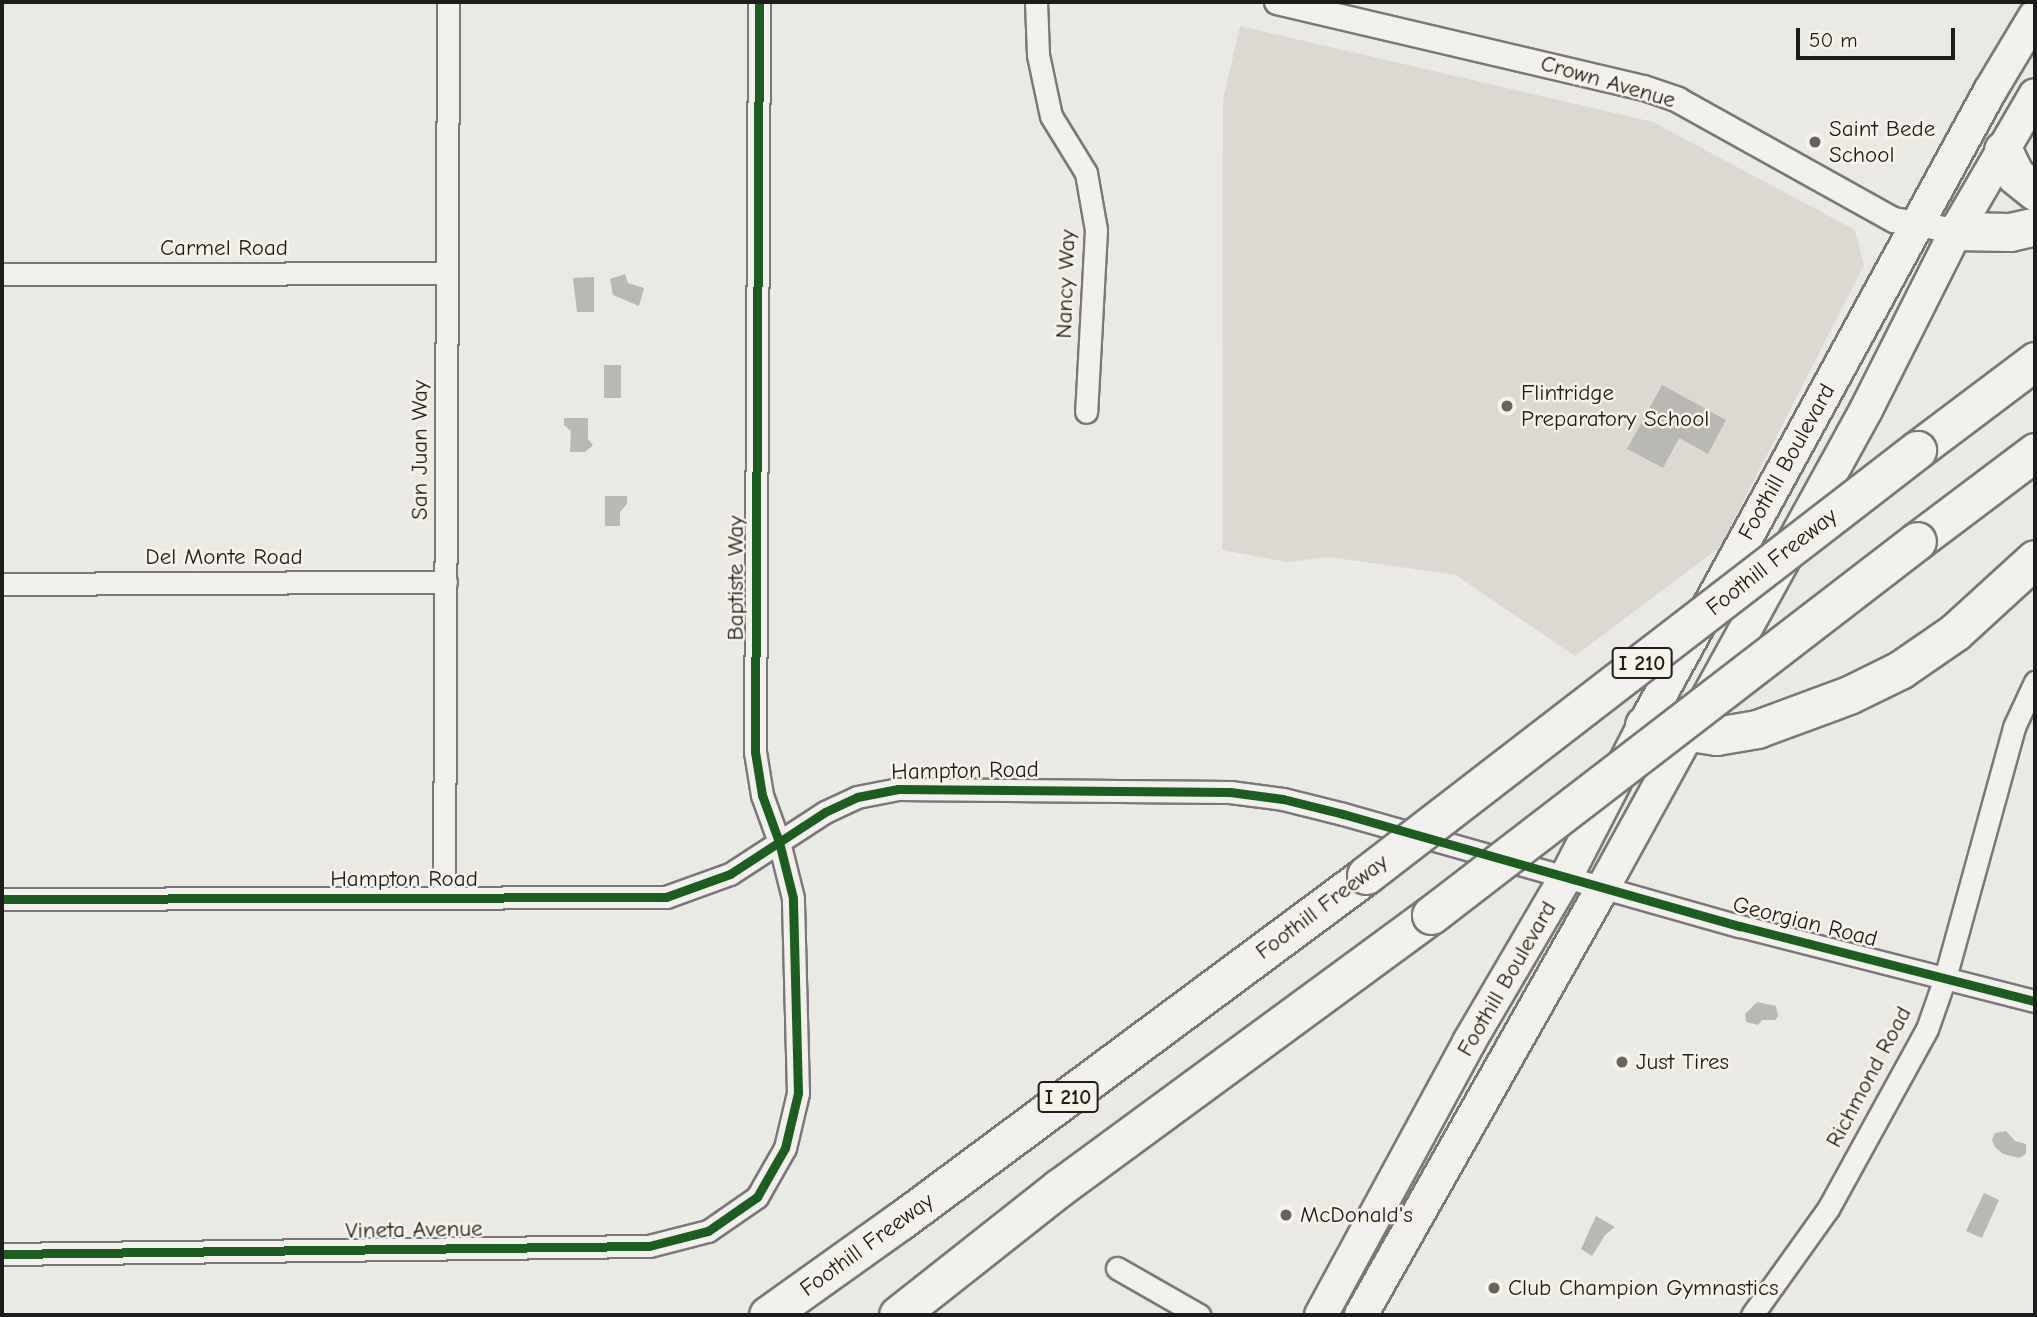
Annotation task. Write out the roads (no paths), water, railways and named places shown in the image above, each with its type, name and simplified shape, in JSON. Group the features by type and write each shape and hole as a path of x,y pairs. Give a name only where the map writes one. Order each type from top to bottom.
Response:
{"highway":[{"path":"2003,150 2015,175 2035,191"},
{"path":"1956,231 2010,232 2035,226"},
{"name":"Foothill Freeway","path":"768,1315 900,1222 1366,875 2035,361"},
{"path":"898,1315 1059,1188 1432,915 2035,452"},
{"path":"1643,725 1716,736 1757,729 1804,714 1889,675 1955,632 2035,559"}],"main road":[{"name":"Foothill Boulevard","path":"1321,1315 1469,1042 1567,875 1643,725 1990,91 2035,16"},
{"name":"Foothill Boulevard","path":"1361,1315 1605,886 1866,410 1956,231 2035,95"}],"street":[{"name":"San Juan Way","path":"444,898 448,2"},
{"name":"Baptiste Way","path":"759,2 755,752 762,795 779,842 793,898 798,1093 785,1147"},
{"name":"Nancy Way","path":"1036,2 1038,55 1051,116 1086,173 1096,230 1086,412"},
{"name":"Crown Avenue","path":"1276,2 1644,88 1678,100 1894,219 1956,231"},
{"name":"Carmel Road","path":"2,274 446,273"},
{"name":"Del Monte Road","path":"2,584 446,582"},
{"name":"Richmond Road","path":"1752,1315 1828,1209 1927,1029 1945,978 2014,727 2035,682"},
{"name":"Hampton Road","path":"2,899 666,897 730,874 825,812 858,797 898,789 1189,790 1283,799 1567,875"},
{"name":"Georgian Road","path":"1567,875 1740,926 2035,1001"},
{"name":"Vineta Avenue","path":"2,1254 649,1246 708,1231 757,1197 785,1147"},
{"path":"1117,1268 1199,1315"}],"place":[{"name":"Saint Bede School","path":"1815,142"},
{"name":"Flintridge Preparatory School","path":"1507,406"},
{"name":"Just Tires","path":"1622,1062"},
{"name":"McDonald's","path":"1286,1215"},
{"name":"Club Champion Gymnastics","path":"1494,1288"}]}
